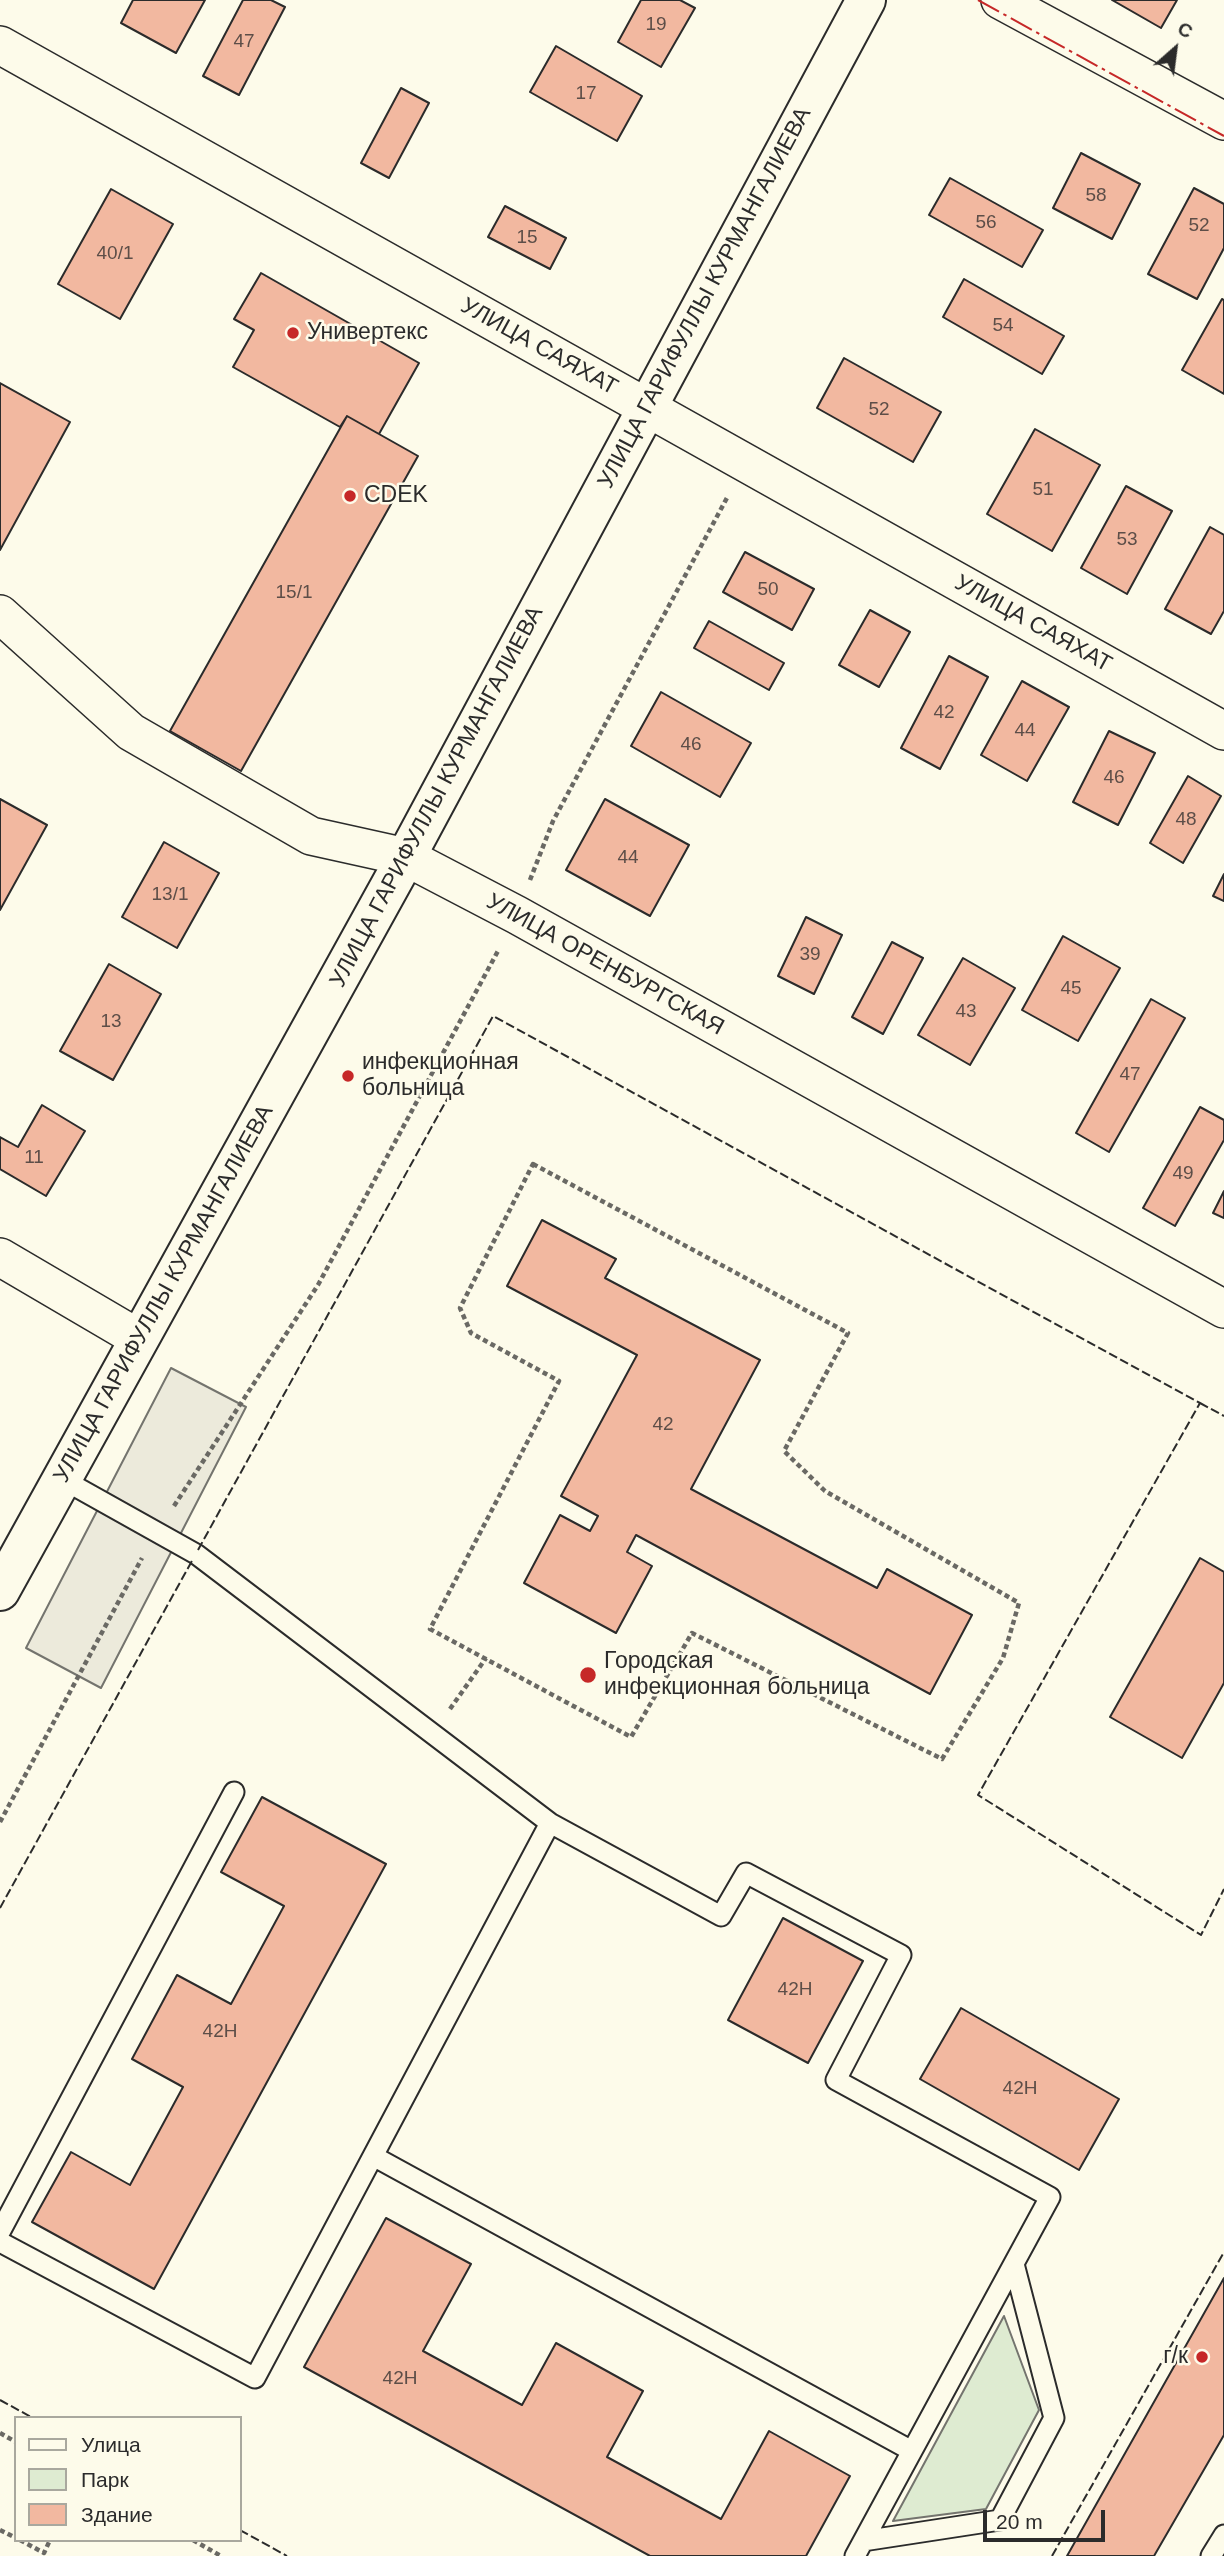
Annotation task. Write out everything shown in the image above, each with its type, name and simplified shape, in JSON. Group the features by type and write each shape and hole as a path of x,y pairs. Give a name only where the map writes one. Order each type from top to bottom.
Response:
{"street":[{"name":"УЛИЦА ГАРИФУЛЛЫ КУРМАНГАЛИЕВА","path":"0,1591 406,857 866,0"},
{"path":"1000,0 1224,121"},
{"name":"УЛИЦА САЯХАТ","path":"0,45 1224,731"},
{"name":"УЛИЦА ОРЕНБУРГСКАЯ","path":"0,614 131,732 311,835 406,857 517,915 1224,1309"},
{"path":"0,1257 138,1338"}],"lane":[{"path":"62,1479 196,1554 550,1823 722,1916 746,1873 901,1955 836,2080 1050,2197 859,2549"},
{"path":"0,2232 234,1792"},
{"path":"0,2242 255,2378 550,1823"},
{"path":"373,2156 912,2451"},
{"path":"859,2549 1000,2520 1054,2418 1014,2264"},
{"path":"1211,2556 1224,2535"}],"path":[{"path":"0,1822 157,1532 318,1285 460,1026 517,915 553,821 746,464"},
{"path":"533,1164 848,1333 784,1451 825,1491 1019,1603 1003,1658 942,1759 692,1633 631,1737 486,1658 430,1629 559,1381 471,1333 460,1308 533,1164"},
{"path":"433,1734 486,1658"},
{"path":"24,2542 44,2553 49,2542"},
{"path":"196,2542 221,2556"}],"green space":[{"path":"1004,2316 1039,2410 986,2509 893,2521"}],"shaded area":[{"path":"171,1368 246,1407 101,1688 26,1648"}],"building":[{"path":"133,0 205,0 176,53 121,23"},
{"path":"243,0 271,0 285,7 239,95 203,76"},
{"path":"641,0 680,0 695,8 661,67 618,42"},
{"path":"1112,0 1177,0 1161,28"},
{"path":"556,46 642,96 617,141 530,92"},
{"path":"401,88 429,103 389,178 361,163"},
{"path":"1081,153 1140,184 1112,239 1053,208"},
{"path":"950,178 1043,230 1022,267 929,215"},
{"path":"1194,188 1224,204 1224,248 1197,299 1148,274"},
{"path":"111,189 173,224 120,319 58,284"},
{"path":"505,206 566,238 550,269 488,237"},
{"path":"261,273 419,363 379,434 347,416 340,427 233,367 254,330 234,319"},
{"path":"964,279 1064,336 1042,374 943,317"},
{"path":"1222,299 1224,300 1224,394 1182,370"},
{"path":"844,358 941,412 913,462 817,408"},
{"path":"0,383 70,422 0,550"},
{"path":"347,416 418,456 241,771 170,731"},
{"path":"1035,429 1100,465 1052,551 987,514"},
{"path":"1126,486 1172,511 1127,594 1081,568"},
{"path":"1210,527 1224,535 1224,611 1211,634 1165,609"},
{"path":"745,552 814,589 792,630 723,592"},
{"path":"870,610 910,632 879,687 839,665"},
{"path":"709,621 784,663 769,690 694,648"},
{"path":"949,656 988,677 940,769 901,748"},
{"path":"1022,681 1069,707 1027,781 981,755"},
{"path":"661,692 751,743 720,797 631,746"},
{"path":"1109,731 1155,753 1118,825 1073,802"},
{"path":"1188,776 1221,796 1183,863 1150,843"},
{"path":"0,799 47,825 0,910"},
{"path":"605,799 689,845 650,916 566,870"},
{"path":"164,842 219,873 177,948 122,917"},
{"path":"1224,874 1224,901 1213,896"},
{"path":"806,917 842,935 814,994 778,976"},
{"path":"1063,936 1120,968 1078,1041 1022,1010"},
{"path":"892,942 923,958 883,1034 852,1017"},
{"path":"963,958 1015,988 970,1065 918,1035"},
{"path":"109,964 161,994 113,1080 60,1051"},
{"path":"1151,999 1185,1018 1109,1152 1076,1133"},
{"path":"42,1105 85,1131 46,1196 0,1169 0,1137 18,1147"},
{"path":"1200,1107 1224,1120 1224,1140 1175,1226 1143,1208"},
{"path":"1224,1191 1224,1218 1213,1213"},
{"path":"542,1220 616,1259 605,1278 760,1360 691,1489 877,1588 887,1569 972,1615 930,1694 636,1535 627,1552 652,1566 616,1633 524,1583 560,1515 590,1531 598,1516 561,1496 637,1355 507,1286"},
{"path":"1200,1558 1224,1572 1224,1683 1182,1758 1110,1717"},
{"path":"262,1797 386,1864 154,2289 32,2222 71,2152 130,2185 183,2087 132,2059 177,1975 231,2004 284,1906 221,1872"},
{"path":"783,1918 863,1961 808,2063 728,2020"},
{"path":"961,2008 1119,2099 1079,2170 920,2079"},
{"path":"386,2218 471,2264 423,2351 522,2405 556,2343 643,2391 607,2457 721,2519 769,2431 850,2476 806,2556 650,2556 304,2367"},
{"name":"г/к","path":"1224,2278 1224,2435 1154,2556 1067,2556"}],"fence":[{"path":"198,1550 493,1016 1200,1403 978,1795 1201,1935 1224,1889"},
{"path":"1200,1403 1224,1416"},
{"path":"0,1908 193,1559"},
{"path":"1052,2556 1224,2252"},
{"path":"0,2400 29,2416"},
{"path":"242,2531 287,2556"}],"power":[{"path":"978,0 1224,136"}],"place":[{"name":"Универтекс","path":"293,333"},
{"name":"CDEK","path":"350,496"},
{"name":"инфекционная больница","path":"348,1076"},
{"name":"Городская инфекционная больница","path":"588,1675"},
{"name":"г/к","path":"1202,2357"}]}
